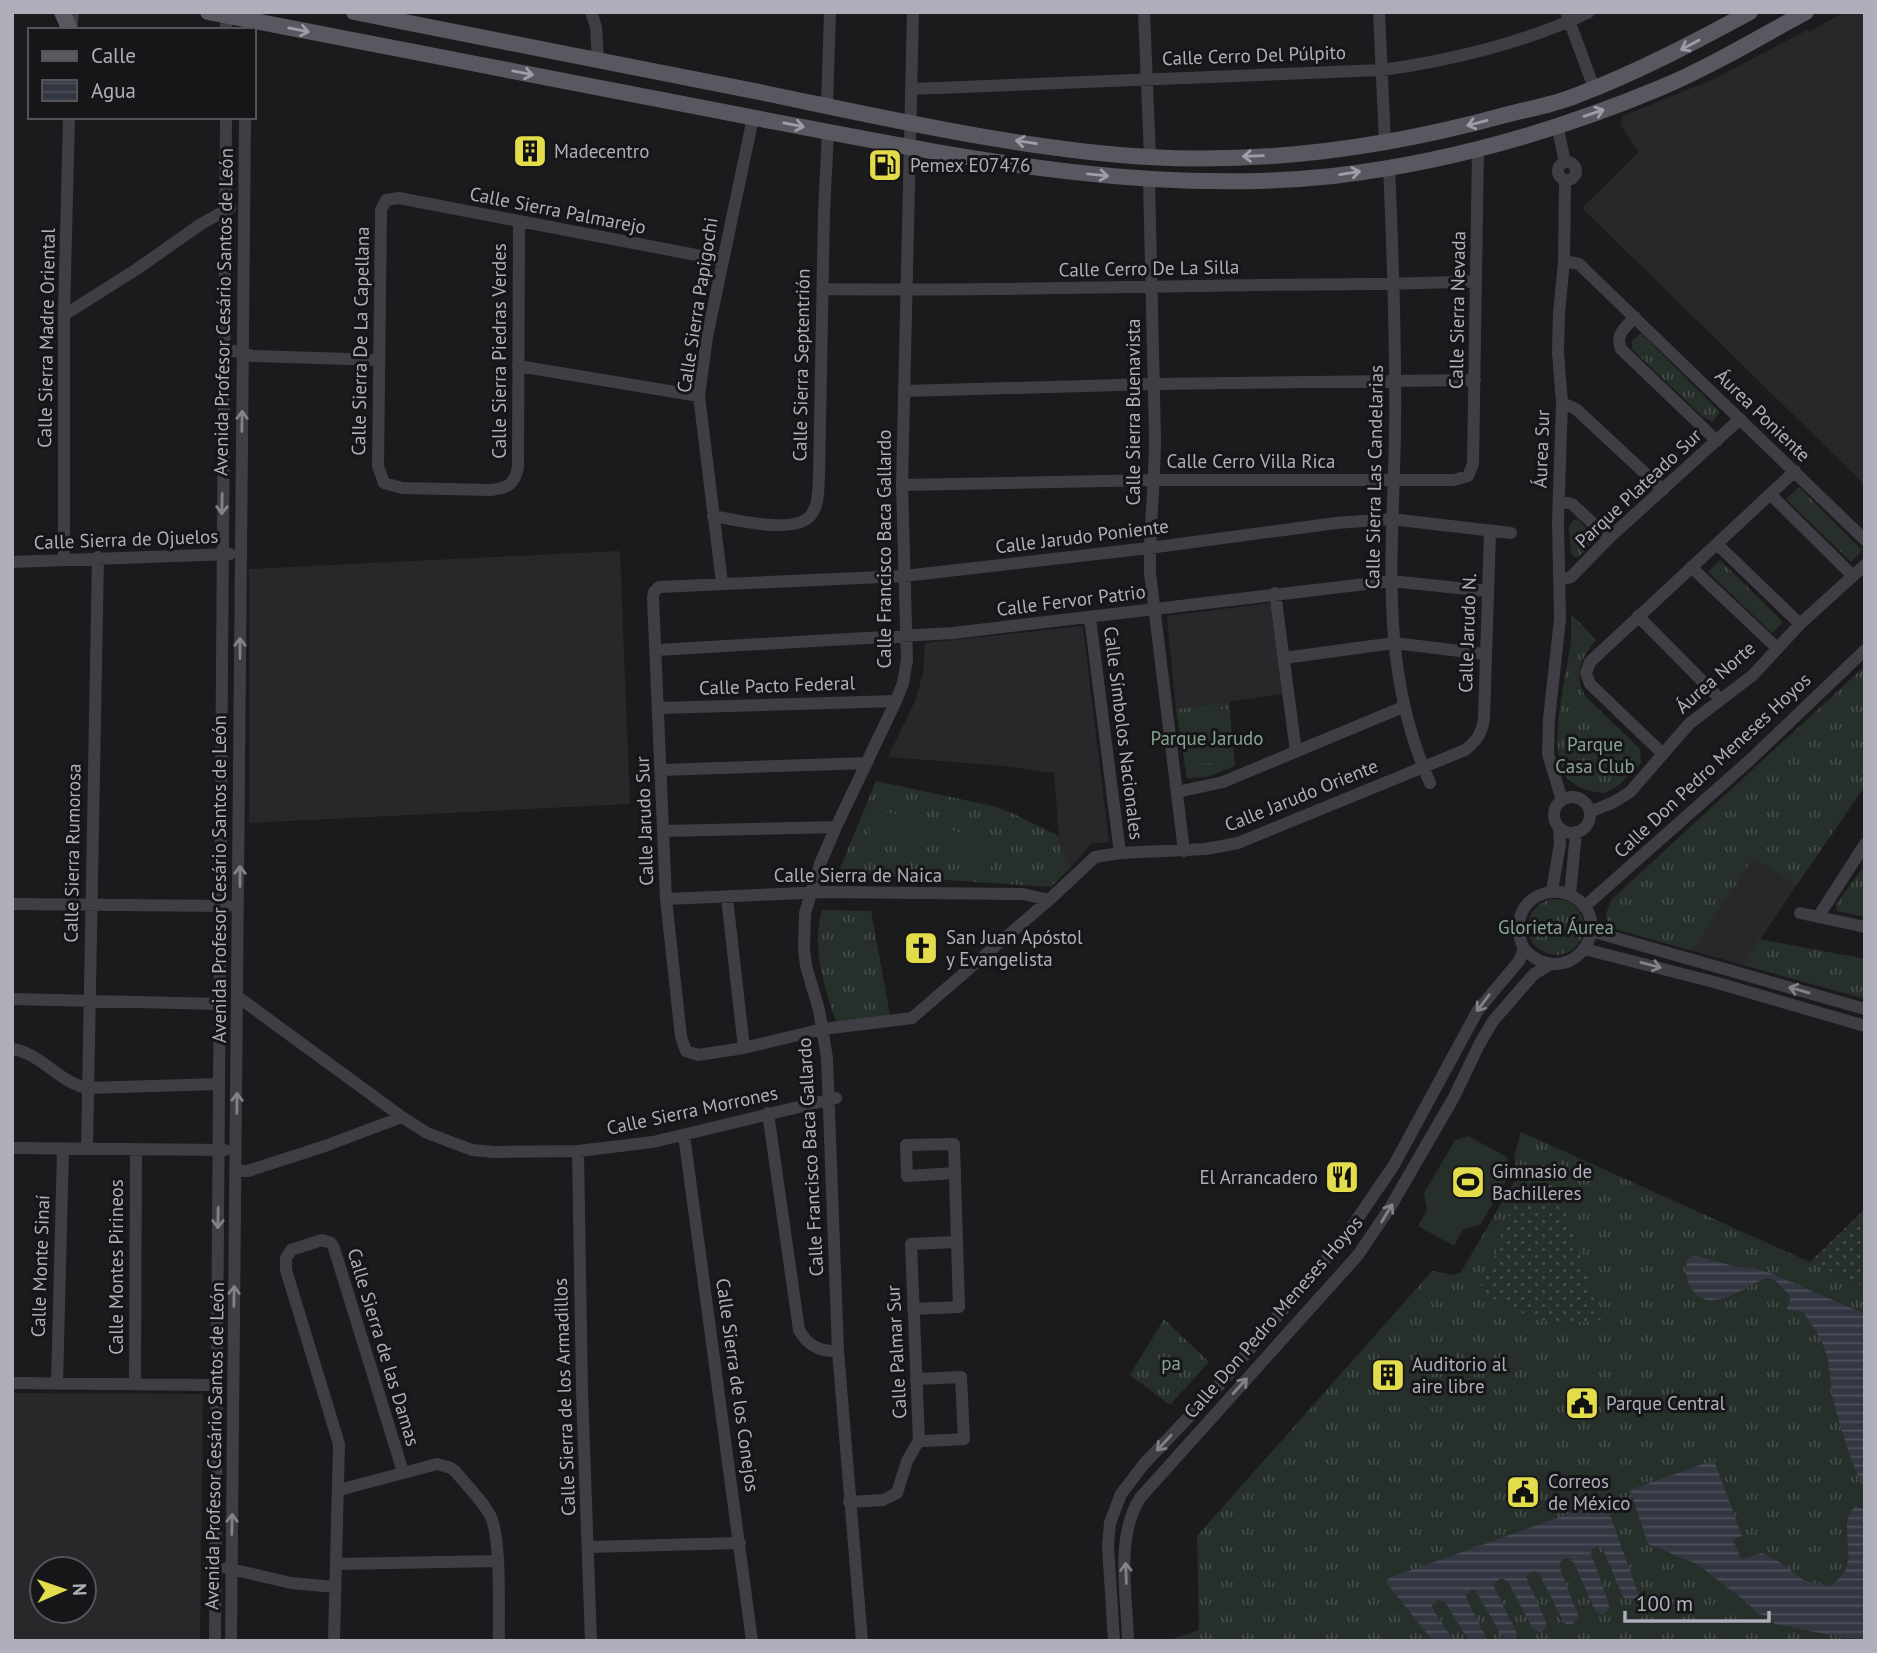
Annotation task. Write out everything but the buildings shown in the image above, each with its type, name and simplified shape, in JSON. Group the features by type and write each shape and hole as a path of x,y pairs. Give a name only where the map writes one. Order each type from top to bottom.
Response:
{"main road":[{"path":"62,12 69,28"},
{"path":"208,12 226,19 909,147 1078,173 1149,180 1336,176 1478,149 1661,88 1806,12"},
{"path":"354,12 910,123 1073,149 1150,157 1208,158 1294,155 1385,143 1460,128 1571,98 1661,60 1750,12"}],"street":[{"path":"591,12 596,27 598,60"},
{"path":"827,106 830,12"},
{"name":"Calle Francisco Baca Gallardo","path":"862,1641 838,1351 832,1099 823,1029 806,966 805,913 836,827 903,682 908,637 902,485 913,12"},
{"path":"1144,12 1150,157"},
{"path":"1379,12 1385,143"},
{"name":"Calle Cerro Del Púlpito","path":"911,89 1382,70 1428,64 1478,51 1568,17 1590,12"},
{"path":"1568,17 1594,88"},
{"name":"Calle Sierra Papigochi","path":"722,583 699,396 707,337 752,118"},
{"name":"Calle Sierra Madre Oriental","path":"64,559 64,315 69,119"},
{"name":"Avenida Profesor Cesário Santos de León","path":"215,1641 226,119"},
{"name":"Avenida Profesor Cesário Santos de León","path":"231,1641 245,119"},
{"name":"Áurea Sur","path":"1556,125 1565,162 1559,165 1558,171 1565,180 1564,261 1558,340 1562,403 1558,522 1560,580 1559,629 1548,754 1562,800"},
{"name":"Calle Sierra Septentrión","path":"713,516 769,525 800,523 810,518 816,508 828,132"},
{"name":"Calle Sierra Nevada","path":"1472,471 1478,149"},
{"path":"226,151 244,150"},
{"name":"Calle Sierra Las Candelarias","path":"1389,167 1394,285 1394,480 1391,519 1394,643 1403,707 1430,783"},
{"name":"Calle Sierra Buenavista","path":"1149,180 1155,480 1149,548 1154,610 1184,851"},
{"name":"Calle Sierra Palmarejo","path":"386,200 399,198 722,260"},
{"name":"Calle Sierra De La Capellana","path":"386,200 381,210 377,466 384,483 402,488 491,491 504,489 516,479"},
{"path":"64,315 225,209 244,204"},
{"name":"Calle Sierra Piedras Verdes","path":"516,479 519,223"},
{"name":"Áurea Poniente","path":"1564,261 1579,264 1865,540"},
{"name":"Calle Cerro De La Silla","path":"822,289 1394,285 1476,281"},
{"path":"1635,317 1619,335 1621,349 1717,441"},
{"path":"224,351 243,352 252,356 379,360"},
{"path":"518,366 699,396"},
{"path":"905,391 1154,384 1475,380"},
{"path":"1562,403 1576,409 1663,490"},
{"name":"Parque Plateado Sur","path":"1560,580 1571,577 1609,538 1740,419"},
{"name":"Calle Cerro Villa Rica","path":"902,485 1155,480 1463,479 1472,471"},
{"path":"1662,753 1590,684 1586,673 1590,662 1795,471"},
{"path":"1770,495 1853,576"},
{"path":"1559,500 1572,504 1609,538"},
{"name":"Calle Jarudo Poniente","path":"656,589 664,586 904,576 1336,523 1391,519 1511,533"},
{"name":"Calle Jarudo N.","path":"1480,735 1484,718 1490,531"},
{"path":"1717,544 1800,624"},
{"name":"Calle Sierra de Ojuelos","path":"12,562 240,554"},
{"name":"Calle Sierra Rumorosa","path":"86,1149 98,557"},
{"name":"Áurea Norte","path":"1590,812 1630,792 1689,724 1753,674 1800,624 1865,565"},
{"path":"1691,567 1777,648"},
{"name":"Calle Fervor Patrio","path":"657,650 908,637 1391,581 1487,591"},
{"name":"Calle Jarudo Sur","path":"656,589 653,598 666,899 681,1037 686,1051"},
{"path":"1275,593 1296,752"},
{"path":"1638,616 1720,699"},
{"name":"Calle Símbolos Nacionales","path":"1090,618 1120,853"},
{"path":"1284,658 1394,643 1486,654"},
{"name":"Calle Don Pedro Meneses Hoyos","path":"1584,906 1751,759 1865,650"},
{"name":"Calle Pacto Federal","path":"659,708 896,701"},
{"path":"1177,792 1223,782 1403,707"},
{"name":"Calle Jarudo Oriente","path":"686,1051 698,1055 744,1048 823,1029 912,1018 1095,857 1238,844 1465,750 1475,743 1480,735"},
{"path":"661,769 867,764"},
{"path":"1552,891 1560,844 1559,827 1554,813 1562,800 1570,797 1586,804 1590,812 1587,825 1576,832 1567,832 1559,827"},
{"path":"663,831 836,827"},
{"path":"1570,895 1576,832"},
{"path":"1818,916 1865,844"},
{"path":"1556,869 1572,871"},
{"path":"1549,965 1540,962 1524,949 1518,929 1524,908 1531,900 1552,891 1570,895 1584,906 1591,922 1591,931 1584,949 1714,982 1865,1026"},
{"name":"Calle Sierra de Naica","path":"666,899 810,893 1023,894 1049,900"},
{"path":"727,898 744,1048"},
{"path":"12,904 239,905"},
{"path":"1800,913 1865,927"},
{"path":"1591,931 1865,1009"},
{"name":"Calle Don Pedro Meneses Hoyos","path":"1114,1641 1108,1546 1110,1523 1121,1494 1144,1464 1223,1381 1347,1234 1394,1165 1471,1021 1490,994 1520,961 1524,949"},
{"name":"Calle Don Pedro Meneses Hoyos","path":"1128,1641 1125,1546 1132,1511 1140,1498 1358,1255 1378,1228 1454,1097 1493,1021 1534,974 1549,965 1569,962 1584,949"},
{"name":"Calle Sierra Morrones","path":"238,997 402,1117 427,1133 472,1150 578,1152 628,1147 832,1099"},
{"path":"12,999 220,1004"},
{"path":"12,1049 34,1056 70,1081 87,1088 219,1084"},
{"path":"768,1113 799,1330 808,1343 822,1352 838,1351"},
{"path":"236,1171 248,1171 325,1146 402,1117"},
{"name":"Calle Sierra de los Conejos","path":"684,1135 752,1641"},
{"path":"913,1309 959,1307 954,1144 906,1145 907,1176 954,1173"},
{"path":"12,1148 236,1150"},
{"name":"Calle Monte Sinaí","path":"57,1384 63,1149"},
{"name":"Calle Montes Pirineos","path":"135,1384 136,1150"},
{"name":"Calle Sierra de los Armadillos","path":"578,1152 582,1391 591,1641"},
{"name":"Calle Sierra de las Damas","path":"339,1489 340,1444 286,1270 286,1258 291,1250 321,1240 331,1243 334,1248 402,1472"},
{"name":"Calle Palmar Sur","path":"849,1498 883,1500 899,1490 907,1461 919,1440 911,1244 956,1242"},
{"path":"1295,1295 1309,1308"},
{"path":"916,1379 961,1377 964,1439 919,1440"},
{"path":"12,1383 215,1385"},
{"path":"334,1641 339,1489 437,1464 456,1472 486,1509 493,1523 499,1641"},
{"path":"588,1547 740,1543"},
{"path":"336,1564 497,1561"},
{"path":"215,1567 291,1583 335,1587"}],"shaded area":[{"path":"1844,12 1865,12 1865,485 1582,208 1639,152 1620,124 1623,116 1716,78"},
{"path":"620,551 630,804 249,823 249,569"},
{"path":"1270,603 1283,694 1176,709 1167,616"},
{"path":"1083,626 1109,842 1091,844 1071,867 1060,849 1054,773 1004,766 888,757 916,699 923,672 925,643"},
{"path":"1753,858 1796,886 1743,965 1693,951"},
{"path":"12,1393 203,1394 200,1641 12,1641"}],"green space":[{"path":"1641,333 1720,412 1712,422 1702,416 1632,349 1632,341"},
{"path":"1799,487 1862,550 1851,562 1786,499"},
{"path":"1578,519 1595,539 1579,557 1574,557 1571,553 1569,527 1572,521"},
{"path":"1720,560 1783,622 1772,633 1708,572"},
{"name":"Parque Casa Club","path":"1571,614 1596,640 1580,666 1581,687 1585,696 1640,749 1641,763 1620,784 1605,793 1576,785 1566,777 1559,761 1558,729 1571,643"},
{"path":"1865,666 1865,786 1796,886 1753,858 1693,951 1614,929 1607,923 1606,914 1611,900"},
{"name":"Parque Jarudo","path":"1229,702 1235,766 1207,777 1187,778 1176,709"},
{"path":"1227,709 1230,733 1187,737 1185,713"},
{"path":"1230,737 1232,761 1190,765 1188,741"},
{"path":"876,781 993,806 1012,813 1059,836 1060,849 1071,867 1051,887 838,873"},
{"path":"873,811 921,818 917,847 868,841"},
{"path":"943,829 997,839 990,871 938,861"},
{"path":"1865,865 1865,917 1837,911 1836,904"},
{"name":"Glorieta Áurea","path":"1556,899 1571,904 1579,912 1584,927 1579,942 1571,950 1556,955 1541,950 1533,942 1528,927 1533,912 1541,904"},
{"path":"822,910 871,911 891,1020 838,1028 821,970 818,941"},
{"path":"1759,939 1865,959 1865,999 1743,965"},
{"path":"1521,1132 1865,1287 1865,1641 1167,1641 1199,1630 1197,1536 1432,1271 1454,1275 1461,1272 1518,1175 1514,1157"},
{"name":"Gimnasio de Bachilleres","path":"1468,1136 1507,1157 1511,1172 1481,1224 1463,1230 1454,1246 1418,1226 1427,1210 1424,1193 1455,1140"},
{"path":"1532,1159 1550,1168 1603,1319 1551,1322 1524,1314 1478,1291 1501,1244 1501,1227 1517,1201"},
{"path":"1865,1209 1865,1287 1810,1262"},
{"name":"pa","path":"1164,1319 1209,1362 1170,1405 1130,1375"}],"water":[{"path":"1696,1256 1770,1273 1865,1314 1865,1486 1856,1471 1841,1427 1825,1350 1803,1312 1788,1310 1791,1297 1775,1280 1768,1278 1725,1298 1703,1299 1692,1290 1686,1277 1687,1263 1690,1257"},
{"path":"1714,1460 1742,1536 1733,1539 1741,1559 1762,1553 1803,1580 1829,1586 1840,1577 1848,1556 1847,1524 1850,1514 1856,1506 1865,1510 1865,1638 1845,1638 1775,1624 1769,1617 1756,1613 1749,1604 1697,1564 1648,1544 1630,1490"},
{"path":"1605,1501 1638,1597 1633,1600 1623,1597 1603,1549 1599,1546 1592,1549 1591,1553 1609,1605 1608,1610 1602,1614 1595,1611 1574,1563 1569,1558 1563,1559 1560,1568 1579,1618 1572,1624 1567,1625 1563,1621 1540,1575 1535,1571 1527,1574 1527,1579 1546,1622 1546,1628 1541,1632 1533,1629 1508,1582 1502,1578 1494,1583 1494,1587 1517,1634 1515,1641 1504,1640 1476,1591 1472,1589 1466,1595 1467,1600 1488,1641 1469,1641 1445,1602 1439,1600 1432,1605 1433,1610 1454,1641 1433,1641 1386,1582 1389,1578"}],"place":[{"name":"Madecentro","path":"530,151"},
{"name":"Pemex E07476","path":"885,165"},
{"name":"San Juan Apóstol y Evangelista","path":"921,948"},
{"name":"El Arrancadero","path":"1342,1177"},
{"name":"Gimnasio de Bachilleres","path":"1468,1182"},
{"name":"Auditorio al aire libre","path":"1388,1375"},
{"name":"Parque Central","path":"1582,1403"},
{"name":"Correos de México","path":"1523,1492"}]}
